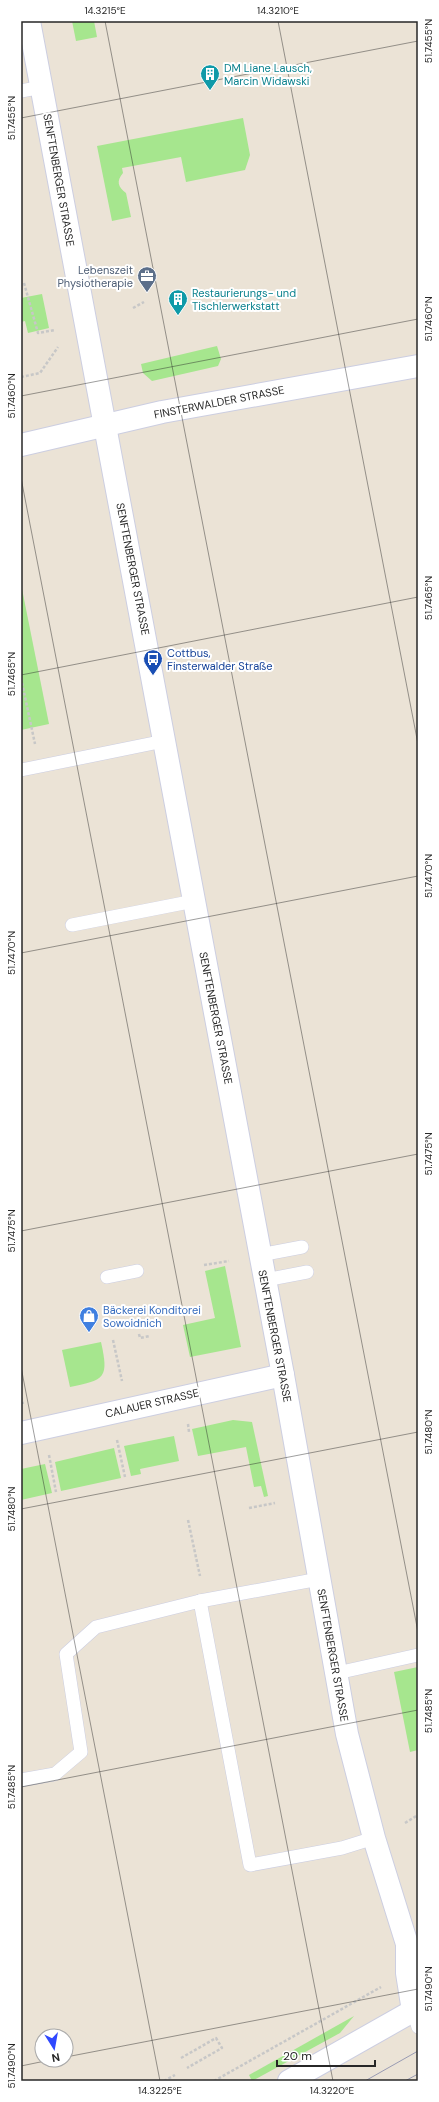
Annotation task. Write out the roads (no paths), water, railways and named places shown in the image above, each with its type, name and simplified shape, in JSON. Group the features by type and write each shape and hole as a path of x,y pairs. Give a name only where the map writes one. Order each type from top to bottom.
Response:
{"street":[{"name":"SENFTENBERGER STRASSE","path":"29,21 31,89 105,427 283,1375 347,1734 374,1838 407,1944 407,1973 416,2015"},
{"name":"FINSTERWALDER STRASSE","path":"21,445 105,427 162,412 418,366"},
{"name":"CALAUER STRASSE","path":"21,1433 283,1375"},
{"path":"290,2081 416,2015"}],"lane":[{"path":"21,770 164,741"},
{"path":"72,925 194,901"},
{"path":"260,1255 302,1247"},
{"path":"107,1276 137,1271"},
{"path":"265,1280 307,1272"},
{"path":"21,1780 55,1774 81,1752 66,1654 96,1626 200,1601 319,1579"},
{"path":"200,1601 250,1866 342,1848 374,1838"},
{"path":"337,1673 418,1655"}],"tram line":[{"path":"365,2081 418,2051"},
{"path":"405,2081 418,2074"}],"place":[{"name":"DM Liane Lausch, Marcin Widawski","path":"210,91"},
{"name":"Lebenszeit Physiotherapie","path":"147,293"},
{"name":"Restaurierungs- und Tischlerwerkstatt","path":"178,316"},
{"name":"Cottbus, Finsterwalder Straße","path":"153,676"},
{"name":"Bäckerei Konditorei Sowoidnich","path":"89,1333"}]}
